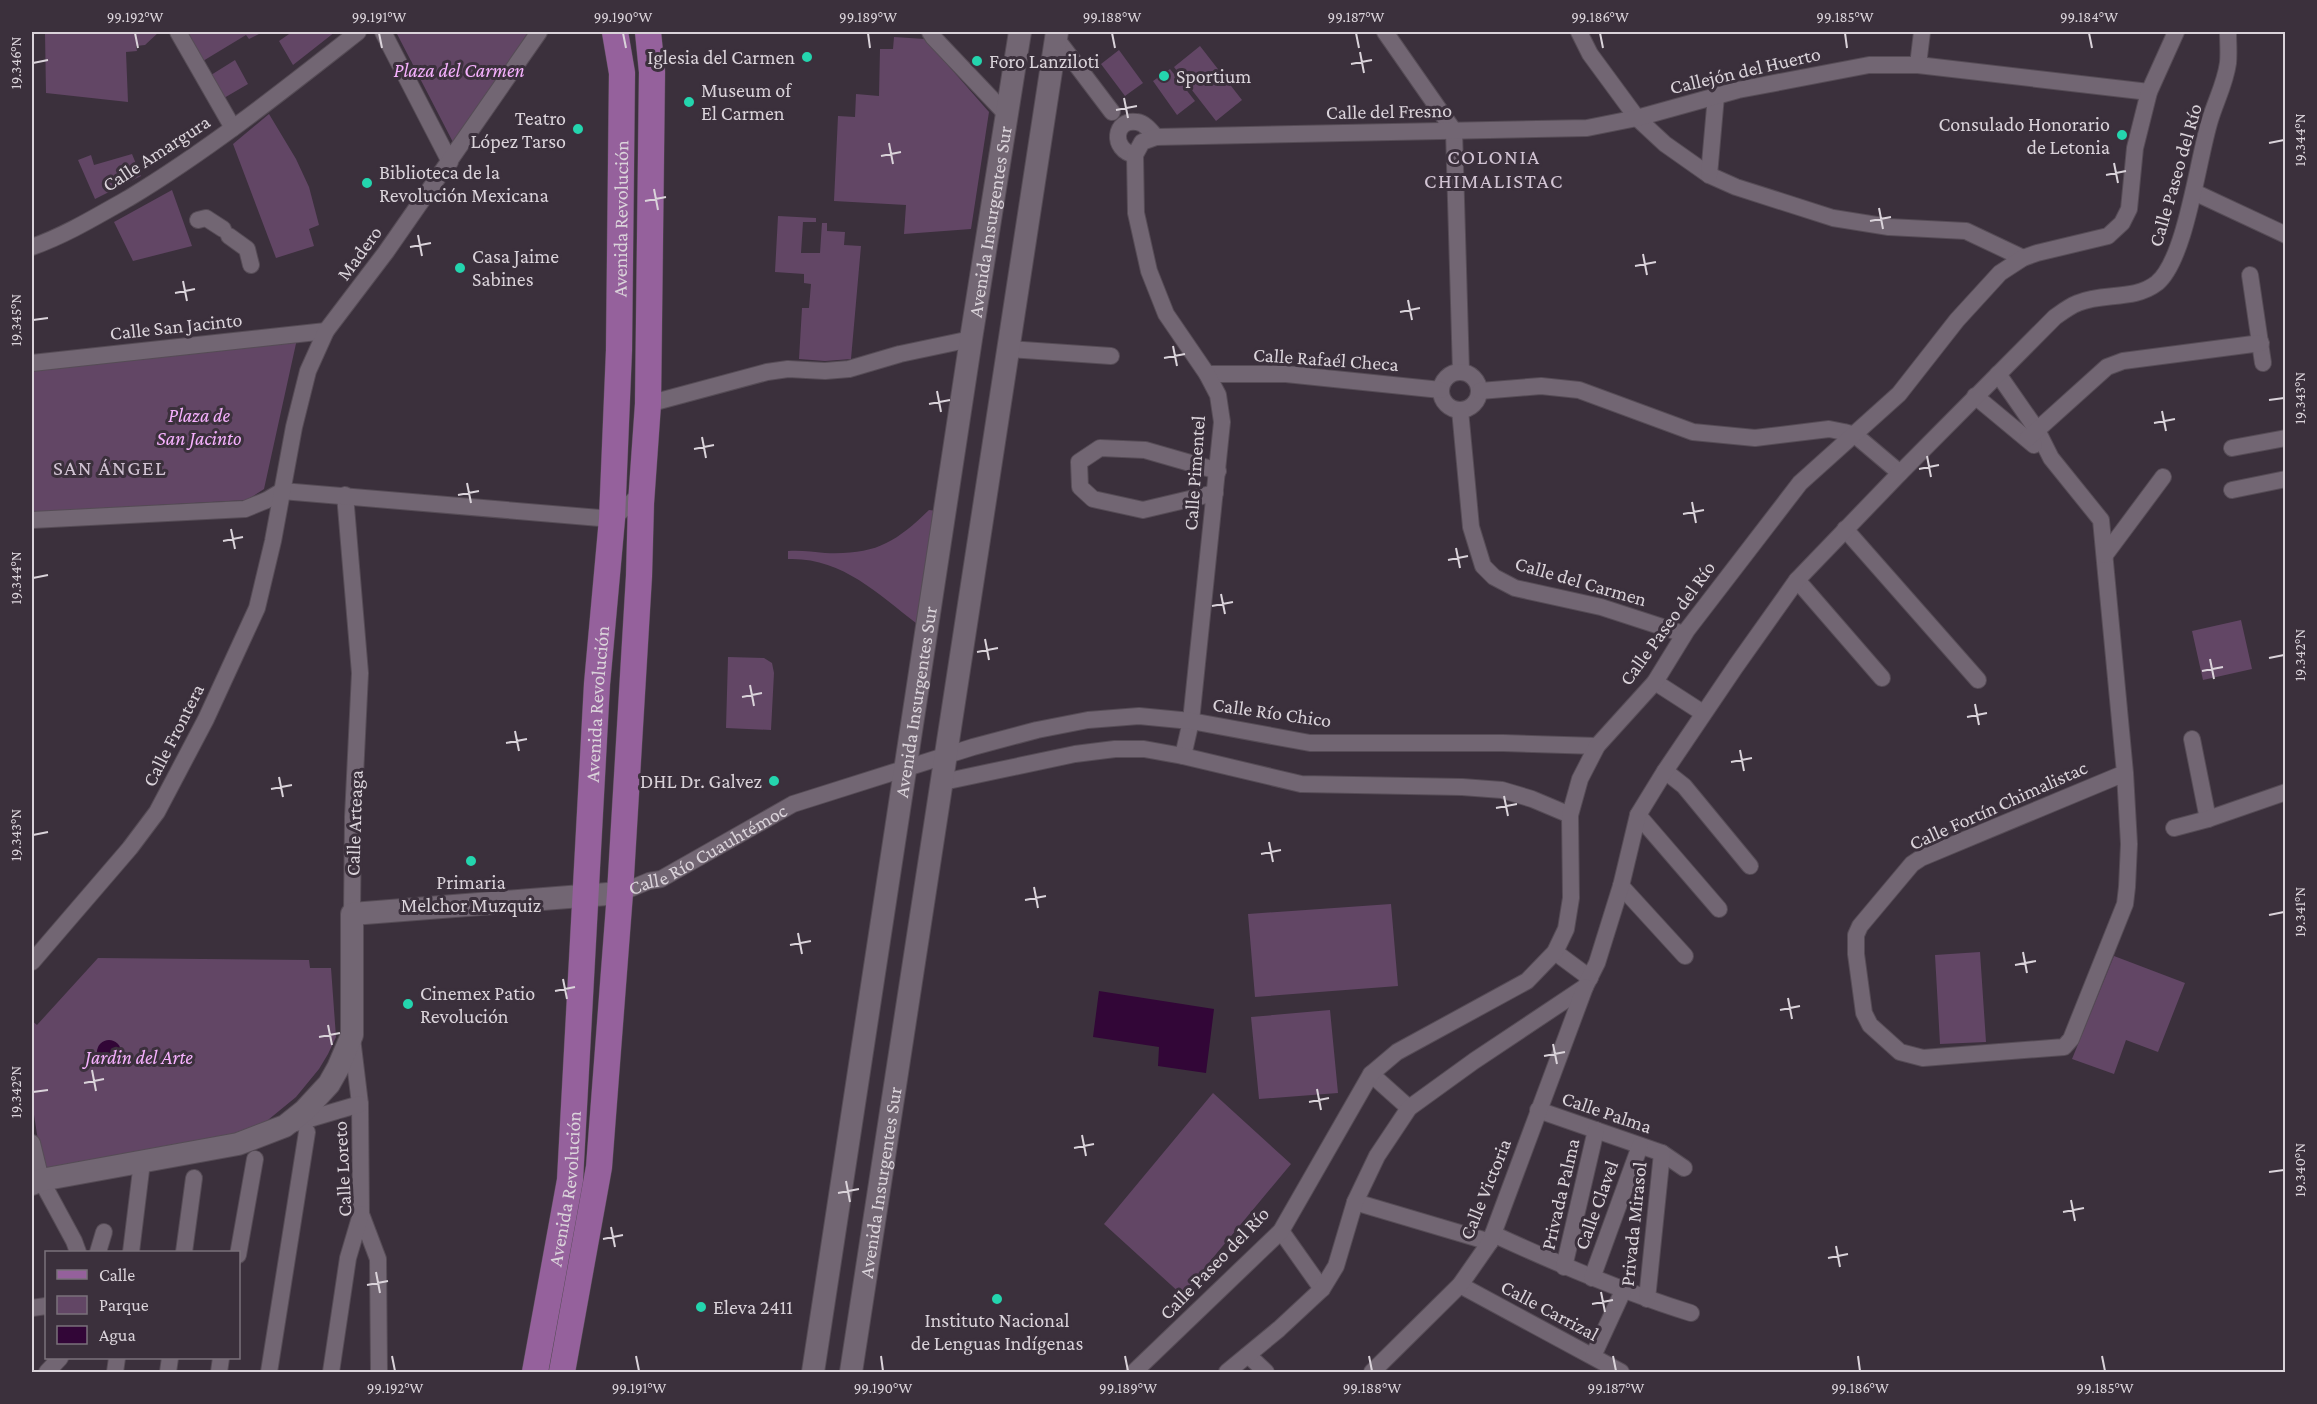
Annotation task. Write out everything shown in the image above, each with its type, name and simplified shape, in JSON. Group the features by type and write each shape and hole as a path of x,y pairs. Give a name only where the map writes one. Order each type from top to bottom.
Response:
{"main road":[{"name":"Avenida Revolución","path":"535,1372 570,1180 597,684 612,519 619,350 622,85 615,32"},
{"name":"Avenida Revolución","path":"562,1372 599,1167 620,893 648,404 652,72 648,32"},
{"name":"Avenida Insurgentes Sur","path":"813,1372 1020,32"},
{"name":"Avenida Insurgentes Sur","path":"851,1372 1057,35"},
{"name":"Calle Río Cuauhtémoc","path":"352,914 620,893"},
{"name":"Calle Arteaga","path":"36,1182 238,1144 259,1138 285,1126 305,1110 328,1084 338,1068 352,1035 352,914"}],"street":[{"path":"178,32 233,128"},
{"name":"Calle Amargura","path":"32,247 52,240 97,217 189,161 358,32"},
{"path":"382,32 450,162"},
{"name":"Madero","path":"282,491 308,371 326,331 367,279 539,32"},
{"path":"930,32 933,38 1008,116"},
{"path":"1385,32 1454,131 1461,372"},
{"path":"1579,32 1590,54 1637,118 1665,144 1709,175 1764,197 1833,219 1889,227 1966,231 2023,258"},
{"path":"1918,65 1922,32"},
{"name":"Calle Paseo del Río","path":"1134,1372 1281,1231 1371,1074 1397,1053 1527,981 1555,952 1566,929 1571,898 1570,815 1580,779 1597,746 1655,682 1684,634 1742,555 1800,483 1899,394 1958,320 2000,273 2023,258 2037,253 2108,236 2122,223 2129,209 2135,148 2149,92 2176,32"},
{"name":"Calle Paseo del Río","path":"1587,983 1598,963 1621,886 1638,815 1703,713 1797,580 2055,317 2079,302 2137,293 2157,283 2172,264 2194,192 2200,154 2210,118 2223,88 2228,62 2228,32"},
{"path":"1057,35 1112,112"},
{"name":"Callejón del Huerto","path":"1637,118 1716,96 1869,65 1918,65 2149,92"},
{"path":"1709,175 1716,96"},
{"name":"Calle del Fresno","path":"1144,144 1454,131 1587,128 1637,118"},
{"name":"Calle Pimentel","path":"1144,144 1136,213 1149,271 1166,314 1207,374 1218,395 1222,422 1190,725 1183,753"},
{"path":"2194,192 2286,235"},
{"path":"198,220 206,218 227,227 247,249 251,265"},
{"path":"2250,275 2263,363"},
{"name":"Calle San Jacinto","path":"32,363 326,331"},
{"path":"648,404 767,372 788,369 825,371 849,369 971,339"},
{"path":"2032,435 2107,367 2123,362 2260,343"},
{"path":"1008,349 1111,356"},
{"path":"1461,372 1474,378 1480,391 1474,405 1461,410 1446,404 1441,390 1447,377 1461,372"},
{"name":"Calle Rafaél Checa","path":"1207,374 1286,374 1441,390"},
{"name":"Calle Fortín Chimalistac","path":"1998,374 2032,435 2101,520 2126,773 2128,844 2125,904 2071,1039 2064,1047 1923,1058 1900,1052 1870,1025 1864,1013 1856,954 1856,935 1860,926 1912,864 1921,858 2126,773"},
{"path":"1480,391 1541,386 1579,390 1693,432 1755,438 1828,429 1855,435 1900,473"},
{"name":"Calle Fortín Chimalistac","path":"1975,396 2032,435"},
{"name":"Calle del Carmen","path":"1461,410 1471,527 1483,566 1494,577 1515,588 1601,607 1684,634"},
{"path":"2232,448 2286,438"},
{"path":"1215,493 1143,510 1093,499 1080,487 1079,462 1100,448 1145,450 1218,471"},
{"path":"2105,555 2163,477"},
{"path":"2232,489 2286,479"},
{"path":"32,519 245,509 282,491 612,519 642,493"},
{"name":"Calle Frontera","path":"32,962 130,848 157,812 178,773 257,608 282,491"},
{"name":"Calle Arteaga","path":"345,495 360,673 353,818 352,914"},
{"path":"1845,529 1978,680"},
{"path":"1797,580 1882,678"},
{"path":"1655,682 1703,713"},
{"name":"Calle Río Chico","path":"947,755 1037,730 1088,720 1139,716 1310,743 1503,743 1597,746"},
{"path":"2192,739 2208,819"},
{"path":"943,782 1075,754 1115,749 1144,749 1183,753 1300,784 1462,787 1502,790 1532,799 1570,815"},
{"name":"Calle Río Cuauhtémoc","path":"620,893 649,881 661,879 793,804 947,755"},
{"path":"1665,771 1683,786 1750,866"},
{"path":"2174,828 2208,819 2286,792"},
{"path":"1638,815 1719,909"},
{"path":"1621,886 1685,956"},
{"path":"1227,1372 1322,1289 1336,1266 1355,1202 1377,1156 1409,1108 1587,983 1555,952"},
{"name":"Calle Victoria","path":"1372,1372 1460,1285 1492,1238 1587,983"},
{"name":"Calle Loreto","path":"352,1035 360,1104 361,1214 378,1259 379,1372"},
{"path":"1371,1074 1409,1108"},
{"name":"Calle Arteaga","path":"285,1126 360,1104"},
{"name":"Calle Palma","path":"1538,1110 1662,1153"},
{"name":"Privada Palma","path":"1564,1267 1596,1130"},
{"path":"269,1372 307,1132"},
{"path":"32,1143 36,1182 74,1241 78,1251"},
{"name":"Calle Clavel","path":"1592,1278 1640,1146"},
{"path":"1662,1153 1684,1168"},
{"name":"Privada Mirasol","path":"1647,1299 1662,1153"},
{"path":"239,1251 255,1159"},
{"path":"131,1251 142,1162"},
{"path":"184,1251 194,1178"},
{"path":"1355,1202 1492,1238 1623,1291 1691,1313"},
{"path":"331,1372 348,1258 361,1214"},
{"path":"1281,1231 1322,1289"},
{"path":"98,1251 104,1232"},
{"name":"Calle Carrizal","path":"1460,1285 1621,1372"},
{"path":"1593,1356 1623,1291"},
{"path":"1248,1355 1266,1372"},
{"path":"47,1372 59,1359"}],"green space":[{"path":"45,32 159,32 145,45 136,46 137,51 126,52 128,102 46,93"},
{"path":"185,32 263,32 249,39 246,35 203,61"},
{"path":"292,32 335,32 293,65 279,41"},
{"name":"Plaza del Carmen","path":"396,32 528,32 456,148"},
{"path":"894,37 925,39 989,112 971,229 904,234 906,205 834,201 838,116 855,117 856,94 879,96 880,49 893,49"},
{"path":"1200,46 1242,100 1216,121 1174,67"},
{"path":"1119,50 1143,83 1125,96 1101,64"},
{"path":"235,60 248,84 224,98 211,75"},
{"path":"1170,69 1195,101 1177,115 1153,81"},
{"path":"269,114 296,159 309,187 319,225 309,229 314,246 276,258 233,144"},
{"path":"132,154 141,176 95,199 78,160 91,155 94,165"},
{"path":"172,190 192,246 133,261 114,222"},
{"path":"778,216 816,218 816,222 803,222 801,253 820,253 822,223 827,223 827,231 845,232 844,245 861,246 851,359 825,361 799,359 802,308 809,308 811,284 804,283 804,274 775,272"},
{"name":"Plaza de San Jacinto","path":"297,339 264,489 247,500 32,512 32,369"},
{"path":"929,510 937,511 916,623 872,589 842,570 807,560 788,559 788,551 858,552 883,545 905,531"},
{"path":"2241,620 2252,669 2203,680 2192,631"},
{"path":"728,657 764,658 772,663 774,673 771,730 726,728"},
{"path":"1391,904 1398,986 1255,997 1248,914"},
{"path":"1980,952 1986,1042 1940,1044 1935,955"},
{"path":"2114,956 2185,983 2158,1052 2126,1040 2114,1074 2072,1059"},
{"name":"Jardin del Arte","path":"98,958 309,960 310,968 331,968 336,1037 319,1069 296,1097 252,1130 43,1173 32,1102 32,1021 37,1025"},
{"path":"1330,1010 1338,1093 1259,1099 1251,1017"},
{"path":"1213,1093 1291,1164 1182,1295 1104,1224"}],"water":[{"path":"1099,991 1214,1009 1206,1073 1158,1066 1159,1047 1093,1037"},
{"path":"109,1040 117,1044 121,1052 117,1060 109,1064 101,1060 97,1052 101,1044"}],"place":[{"name":"Iglesia del Carmen","path":"807,57"},
{"name":"Foro Lanziloti","path":"977,61"},
{"name":"Sportium","path":"1164,76"},
{"name":"Museum of El Carmen","path":"689,102"},
{"name":"Teatro López Tarso","path":"578,129"},
{"name":"Consulado Honorario de Letonia","path":"2122,135"},
{"name":"Biblioteca de la Revolución Mexicana","path":"367,183"},
{"name":"Casa Jaime Sabines","path":"460,268"},
{"name":"DHL Dr. Galvez","path":"774,781"},
{"name":"Primaria Melchor Muzquiz","path":"471,861"},
{"name":"Cinemex Patio Revolución","path":"408,1004"},
{"name":"Instituto Nacional de Lenguas Indígenas","path":"997,1299"},
{"name":"Eleva 2411","path":"701,1307"}],"district":[{"name":"COLONIA CHIMALISTAC","path":"1494,169"},
{"name":"SAN ÁNGEL","path":"110,468"}]}
